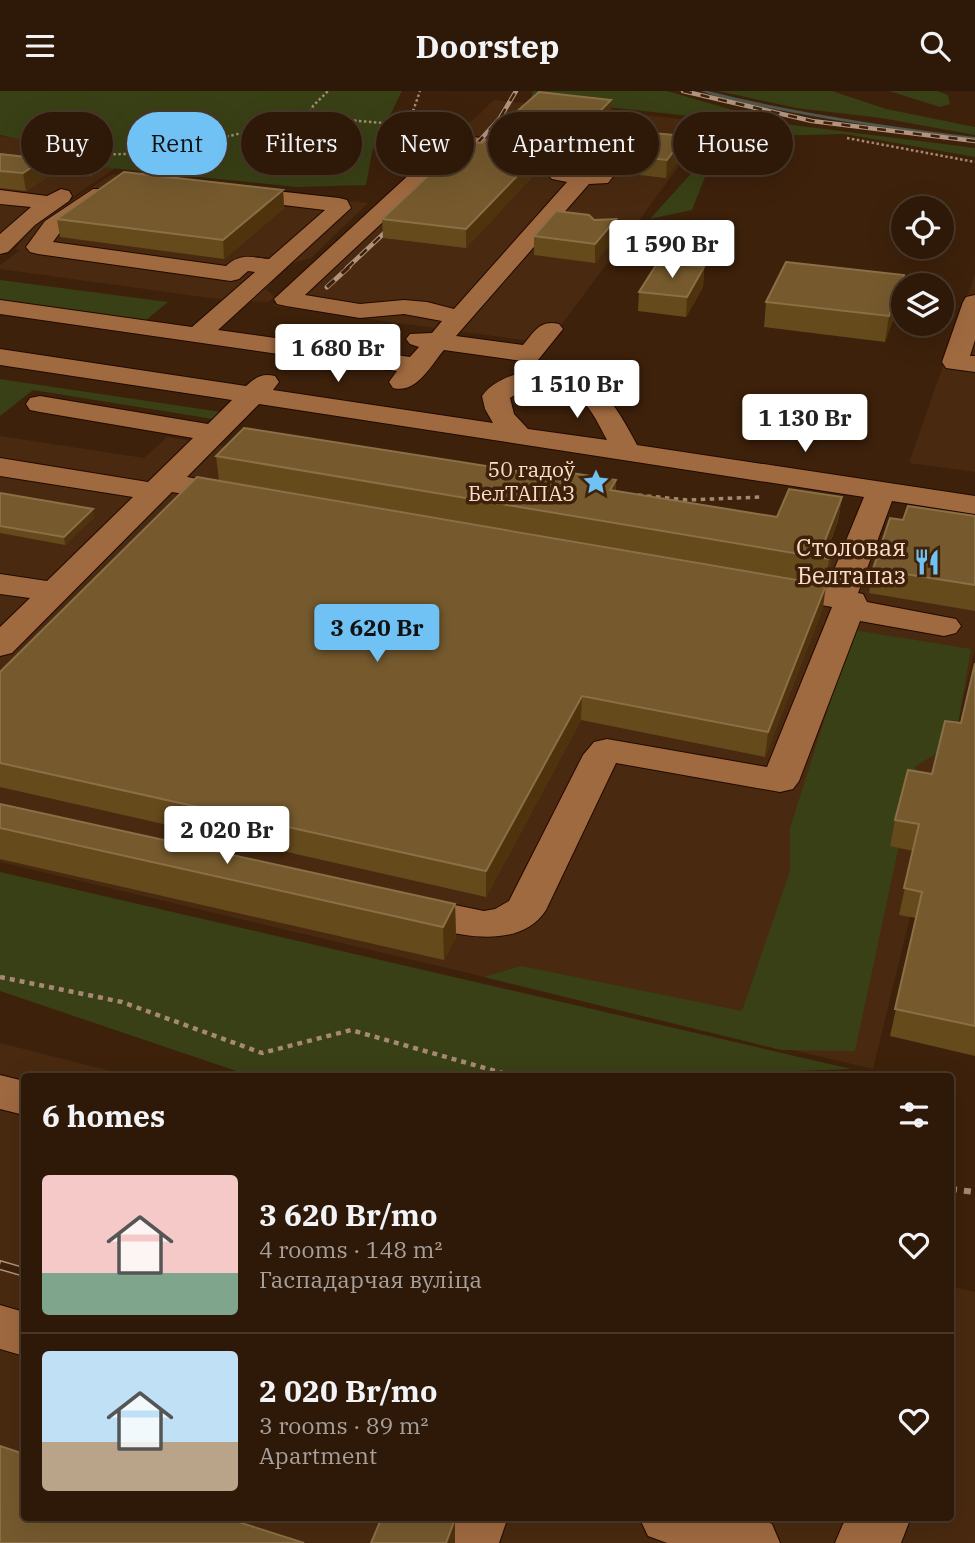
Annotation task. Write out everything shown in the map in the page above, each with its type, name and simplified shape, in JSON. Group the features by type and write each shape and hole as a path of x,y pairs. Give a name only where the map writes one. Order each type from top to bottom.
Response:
{"street":[{"path":"460,317 427,309 404,307 360,311 286,299 457,141 488,144"},
{"path":"394,391 551,214 573,175"},
{"path":"0,247 9,226 92,176"},
{"path":"121,180 53,226 38,247 231,274 243,263 275,267"},
{"path":"199,334 340,208 339,205 216,191"},
{"path":"0,197 51,203"},
{"path":"551,214 574,217"},
{"path":"975,302 955,362 975,364"},
{"path":"0,307 418,366"},
{"path":"0,646 252,395 286,347 299,321 375,333"},
{"path":"401,336 529,354 550,329"},
{"path":"0,357 975,505"},
{"path":"520,437 506,424 497,409 496,396 509,385 527,379 547,376 567,378 583,384 593,395 606,412 626,453"},
{"path":"40,404 213,433"},
{"path":"0,467 274,501"},
{"path":"376,902 484,925 506,921 525,910 601,755 607,750 780,781 844,604 881,491"},
{"path":"743,582 944,625"},
{"path":"0,583 54,592"},
{"path":"0,1093 21,1097"},
{"path":"0,1327 21,1333"},
{"path":"470,1543 478,1521"},
{"path":"681,1521 751,1543"},
{"path":"864,1543 880,1526 881,1521"}],"path":[{"path":"311,112 313,106 328,91"},
{"path":"362,121 396,124 411,117 420,91"},
{"path":"92,176 70,169 88,155 158,153 241,133"},
{"path":"847,138 975,162"},
{"path":"501,469 566,466"},
{"path":"633,495 687,501 767,497"},
{"path":"0,977 122,1002 262,1053 351,1030 502,1073"},
{"path":"954,1189 975,1192"}],"shaded area":[{"path":"494,100 613,112 488,112 488,175 659,175 659,117 673,118 673,175 559,328 531,341 273,306 414,175 474,175 474,119"},
{"path":"0,136 21,139 21,175 106,175 32,224 0,257"},
{"path":"113,174 368,203 311,258 289,264 266,289 275,297 268,302 225,300 0,269 0,265 20,250 16,249 19,243 36,224"},
{"path":"975,274 975,472 909,463"},
{"path":"0,436 144,458 167,437 775,541 975,541 975,650 873,1069 0,862"},
{"path":"0,1043 119,1073 21,1073 21,1521 897,1521 893,1543 0,1543"},
{"path":"954,1287 975,1292 975,1543 899,1543 903,1521 954,1521"}],"green space":[{"path":"0,91 402,91 392,112 376,112 376,144 366,185 297,187 180,175 227,175 227,112 127,112 127,170 113,168 113,112 21,112 21,140 0,135"},
{"path":"533,91 667,91 740,112 673,112 673,114 531,99"},
{"path":"718,91 832,91 886,109 975,127 975,135 881,118 796,108"},
{"path":"889,91 937,91 948,95 950,104 940,107"},
{"path":"793,125 975,148 975,157 845,134 793,135"},
{"path":"690,175 706,175 692,210 650,219"},
{"path":"0,280 168,302 145,321 0,301"},
{"path":"0,379 221,412 213,419 33,390 0,416"},
{"path":"853,630 971,649 955,742 916,766 855,1051 781,1050 484,977 521,966 742,1011 790,871 790,828"},
{"path":"0,872 851,1069 742,1073 242,1073 0,991"}],"building":[{"path":"539,92 611,100 599,112 516,112"},
{"path":"659,134 673,135 673,152 667,160 659,159"},
{"path":"488,138 488,175 518,175 466,229 382,219 429,175 474,175 474,142 482,143"},
{"path":"0,154 21,156 21,173 0,171"},
{"path":"124,172 127,175 150,175 283,190 223,240 57,219"},
{"path":"556,211 589,215 594,220 616,219 595,244 534,236"},
{"path":"658,262 704,267 687,297 639,292"},
{"path":"786,262 891,274 889,316 766,302"},
{"path":"244,428 562,478 566,472 616,480 610,490 777,517 789,489 842,497 822,548 833,550 829,559 216,456"},
{"path":"197,477 826,585 768,732 582,696 486,871 0,763 0,672"},
{"path":"0,493 93,509 64,537 0,526"},
{"path":"908,506 975,516 975,585 873,569 890,518 903,520"},
{"path":"975,663 975,1026 895,1009 922,892 904,888 919,824 895,820 908,770 932,774 945,721 961,723"},
{"path":"0,804 455,904 443,927 0,828"},
{"path":"0,1446 21,1453 21,1521 235,1521 304,1543 0,1543"},
{"path":"380,1521 454,1521 446,1543 371,1543"}],"waterway":[{"path":"703,91 804,114 975,138"}],"railway":[{"path":"474,147 500,118 516,91"},
{"path":"683,91 812,121 975,141"},
{"path":"347,268 396,222"},
{"path":"327,287 349,267"},
{"path":"0,1265 21,1271"}],"place":[{"name":"50 гадоў БелТАПАЗ","path":"596,482"},
{"name":"Столовая Белтапаз","path":"927,562"}]}
